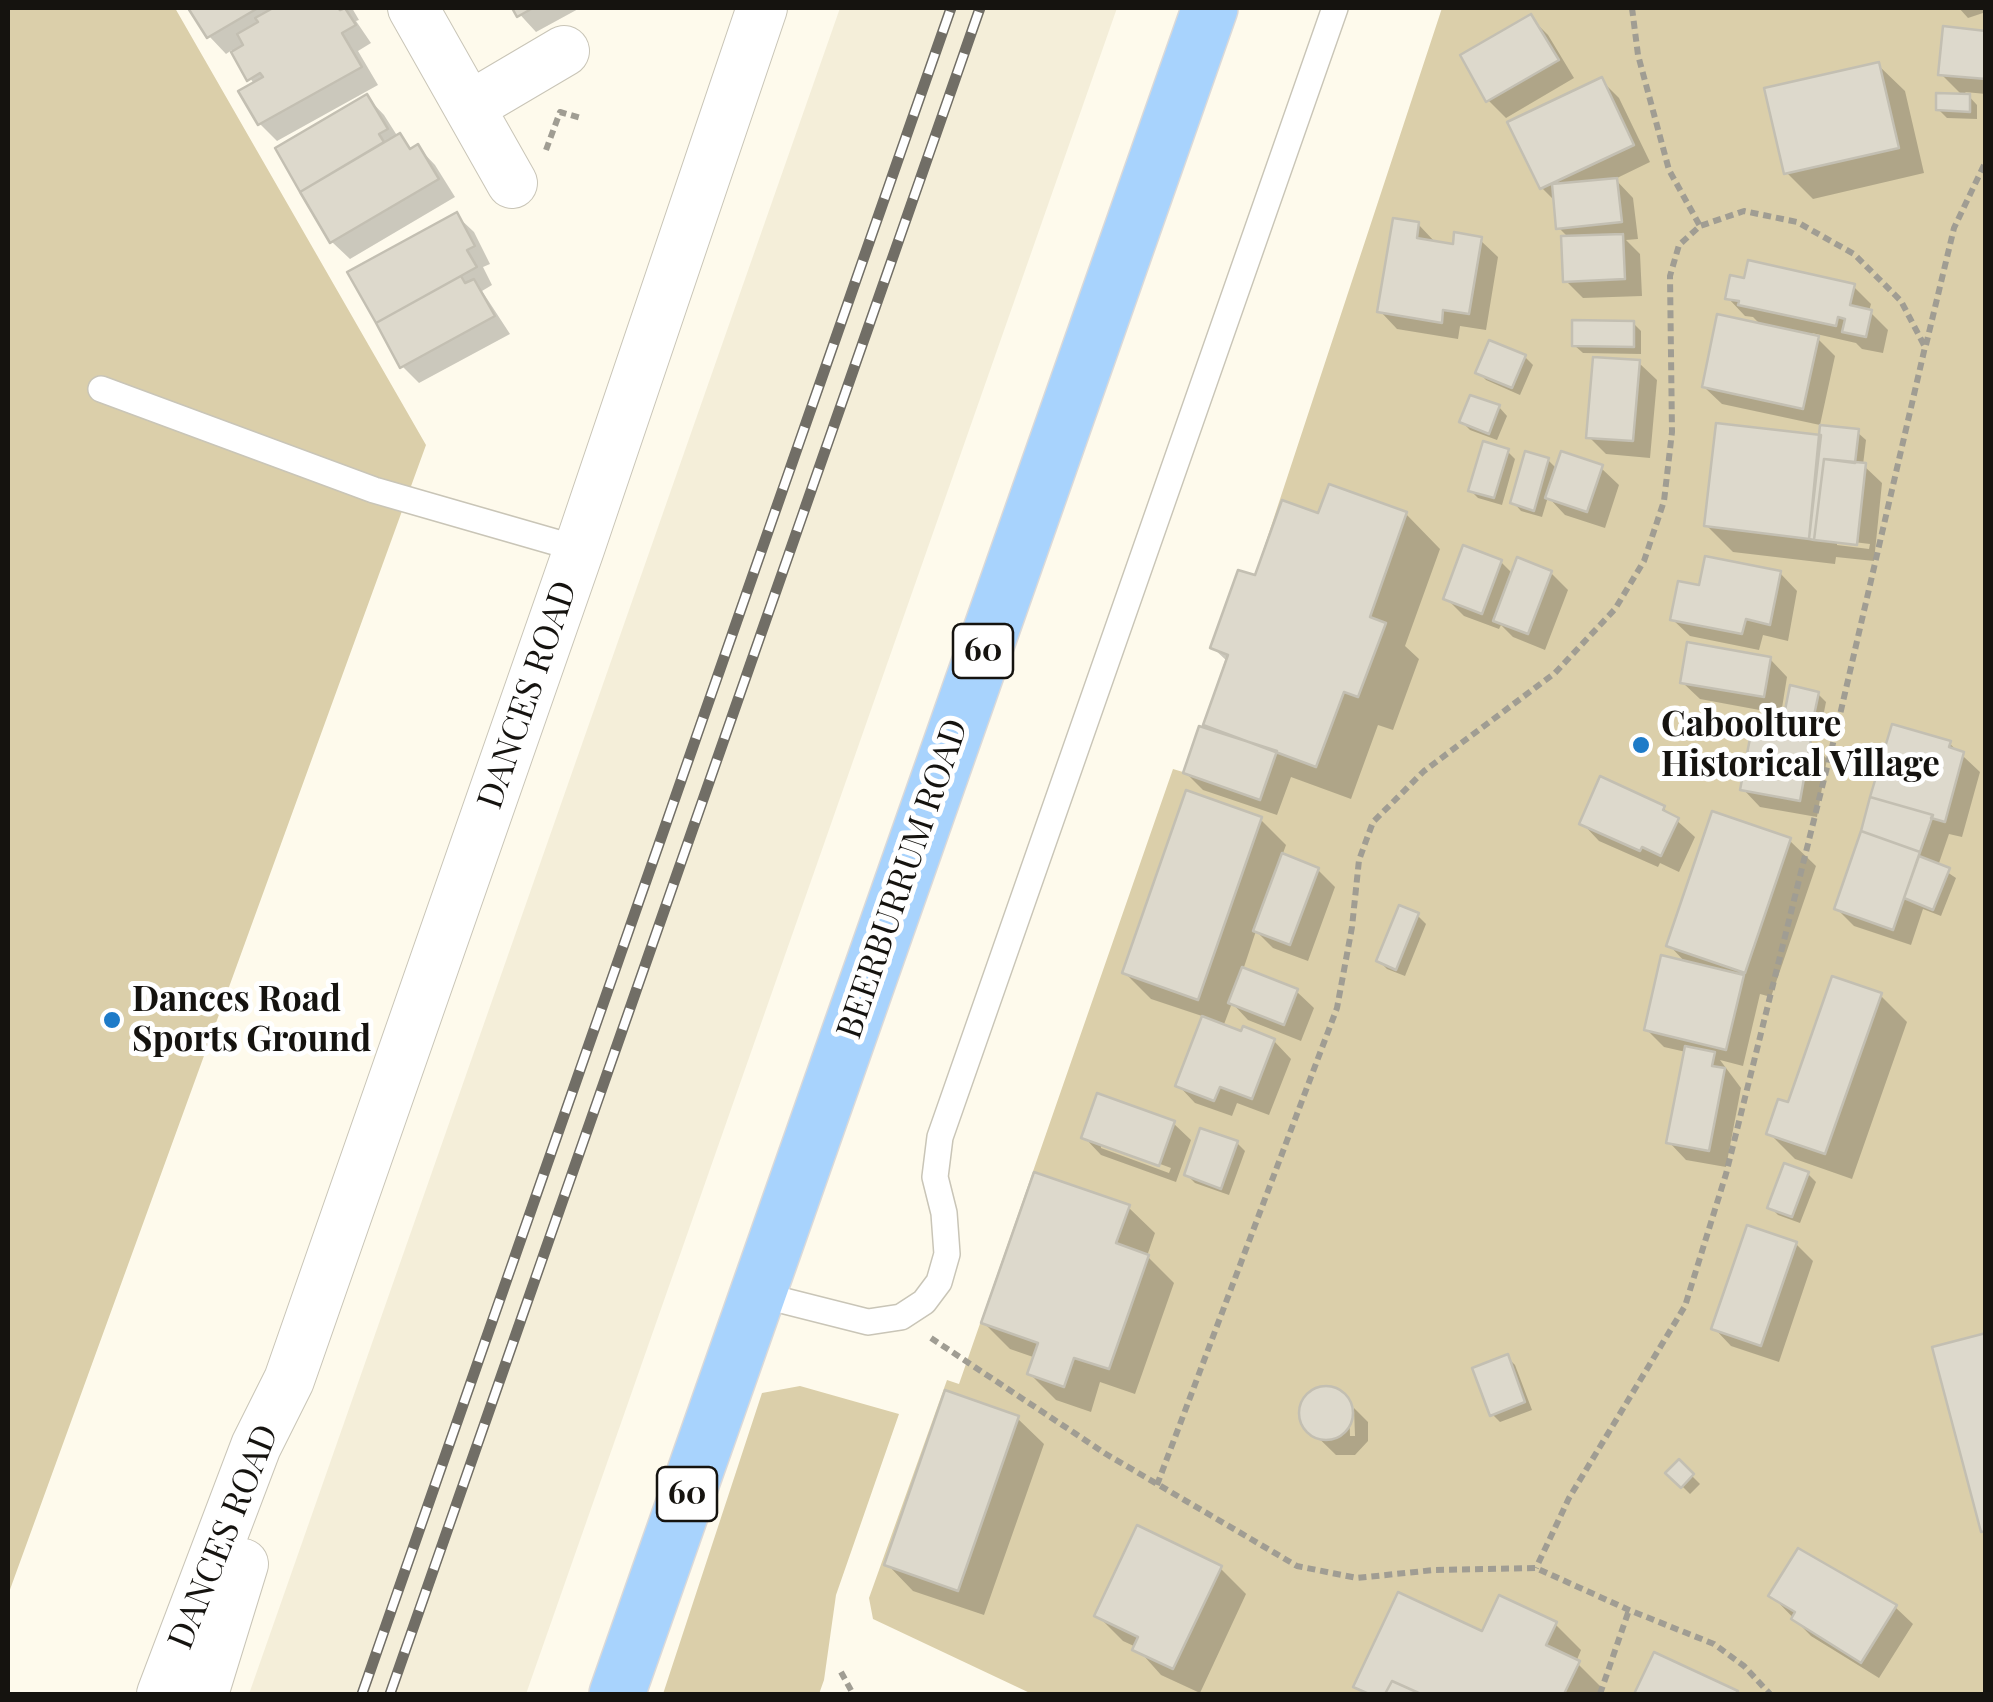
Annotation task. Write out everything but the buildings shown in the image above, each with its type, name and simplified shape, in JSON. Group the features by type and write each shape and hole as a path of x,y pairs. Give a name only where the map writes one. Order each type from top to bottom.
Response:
{"main road":[{"name":"BEERBURRUM ROAD","path":"617,1694 1210,8"}],"street":[{"path":"413,8 512,183"},
{"name":"DANCES ROAD","path":"162,1694 256,1446 289,1380 579,549 762,8"},
{"path":"469,107 564,50"},
{"name":"DANCES ROAD","path":"203,1694 276,1455 289,1380"}],"lane":[{"path":"757,1294 868,1322 902,1318 924,1302 939,1282 947,1254 936,1177 940,1137 1335,8"},
{"path":"101,390 374,490 579,549"}],"path":[{"path":"1632,8 1638,54 1669,170 1700,226"},
{"path":"1536,1568 1568,1498 1685,1306 1691,1288 1750,1080 1954,228 1986,161"},
{"path":"1157,1485 1337,1008 1359,860 1373,822 1424,771 1554,672 1615,609 1644,560 1664,501 1672,432 1670,276 1679,245 1700,226 1744,210 1797,222 1854,254 1902,300 1925,347"},
{"path":"902,1318 1157,1485 1297,1566 1358,1578 1434,1570 1536,1568 1714,1644 1744,1666 1770,1694"},
{"path":"1600,1694 1628,1610"},
{"path":"841,1672 854,1694"}],"shaded area":[{"name":"Dances Road Sports Ground","path":"8,8 175,8 426,445 8,1595"},
{"path":"840,8 1117,8 526,1694 249,1694"},
{"name":"Caboolture Historical Village","path":"1442,8 1985,8 1985,1694 1032,1694 873,1619 869,1598 947,1380 959,1384 1173,769 1183,772 1199,726 1206,727 1203,725 1227,655 1210,648 1238,570 1255,575"},
{"path":"800,1386 899,1414 836,1595 819,1694 663,1694 762,1393"}],"railway":[{"path":"362,1694 951,8"},
{"path":"390,1694 980,8"}],"place":[{"name":"Caboolture Historical Village","path":"1641,745"},
{"name":"Dances Road Sports Ground","path":"112,1020"}]}
